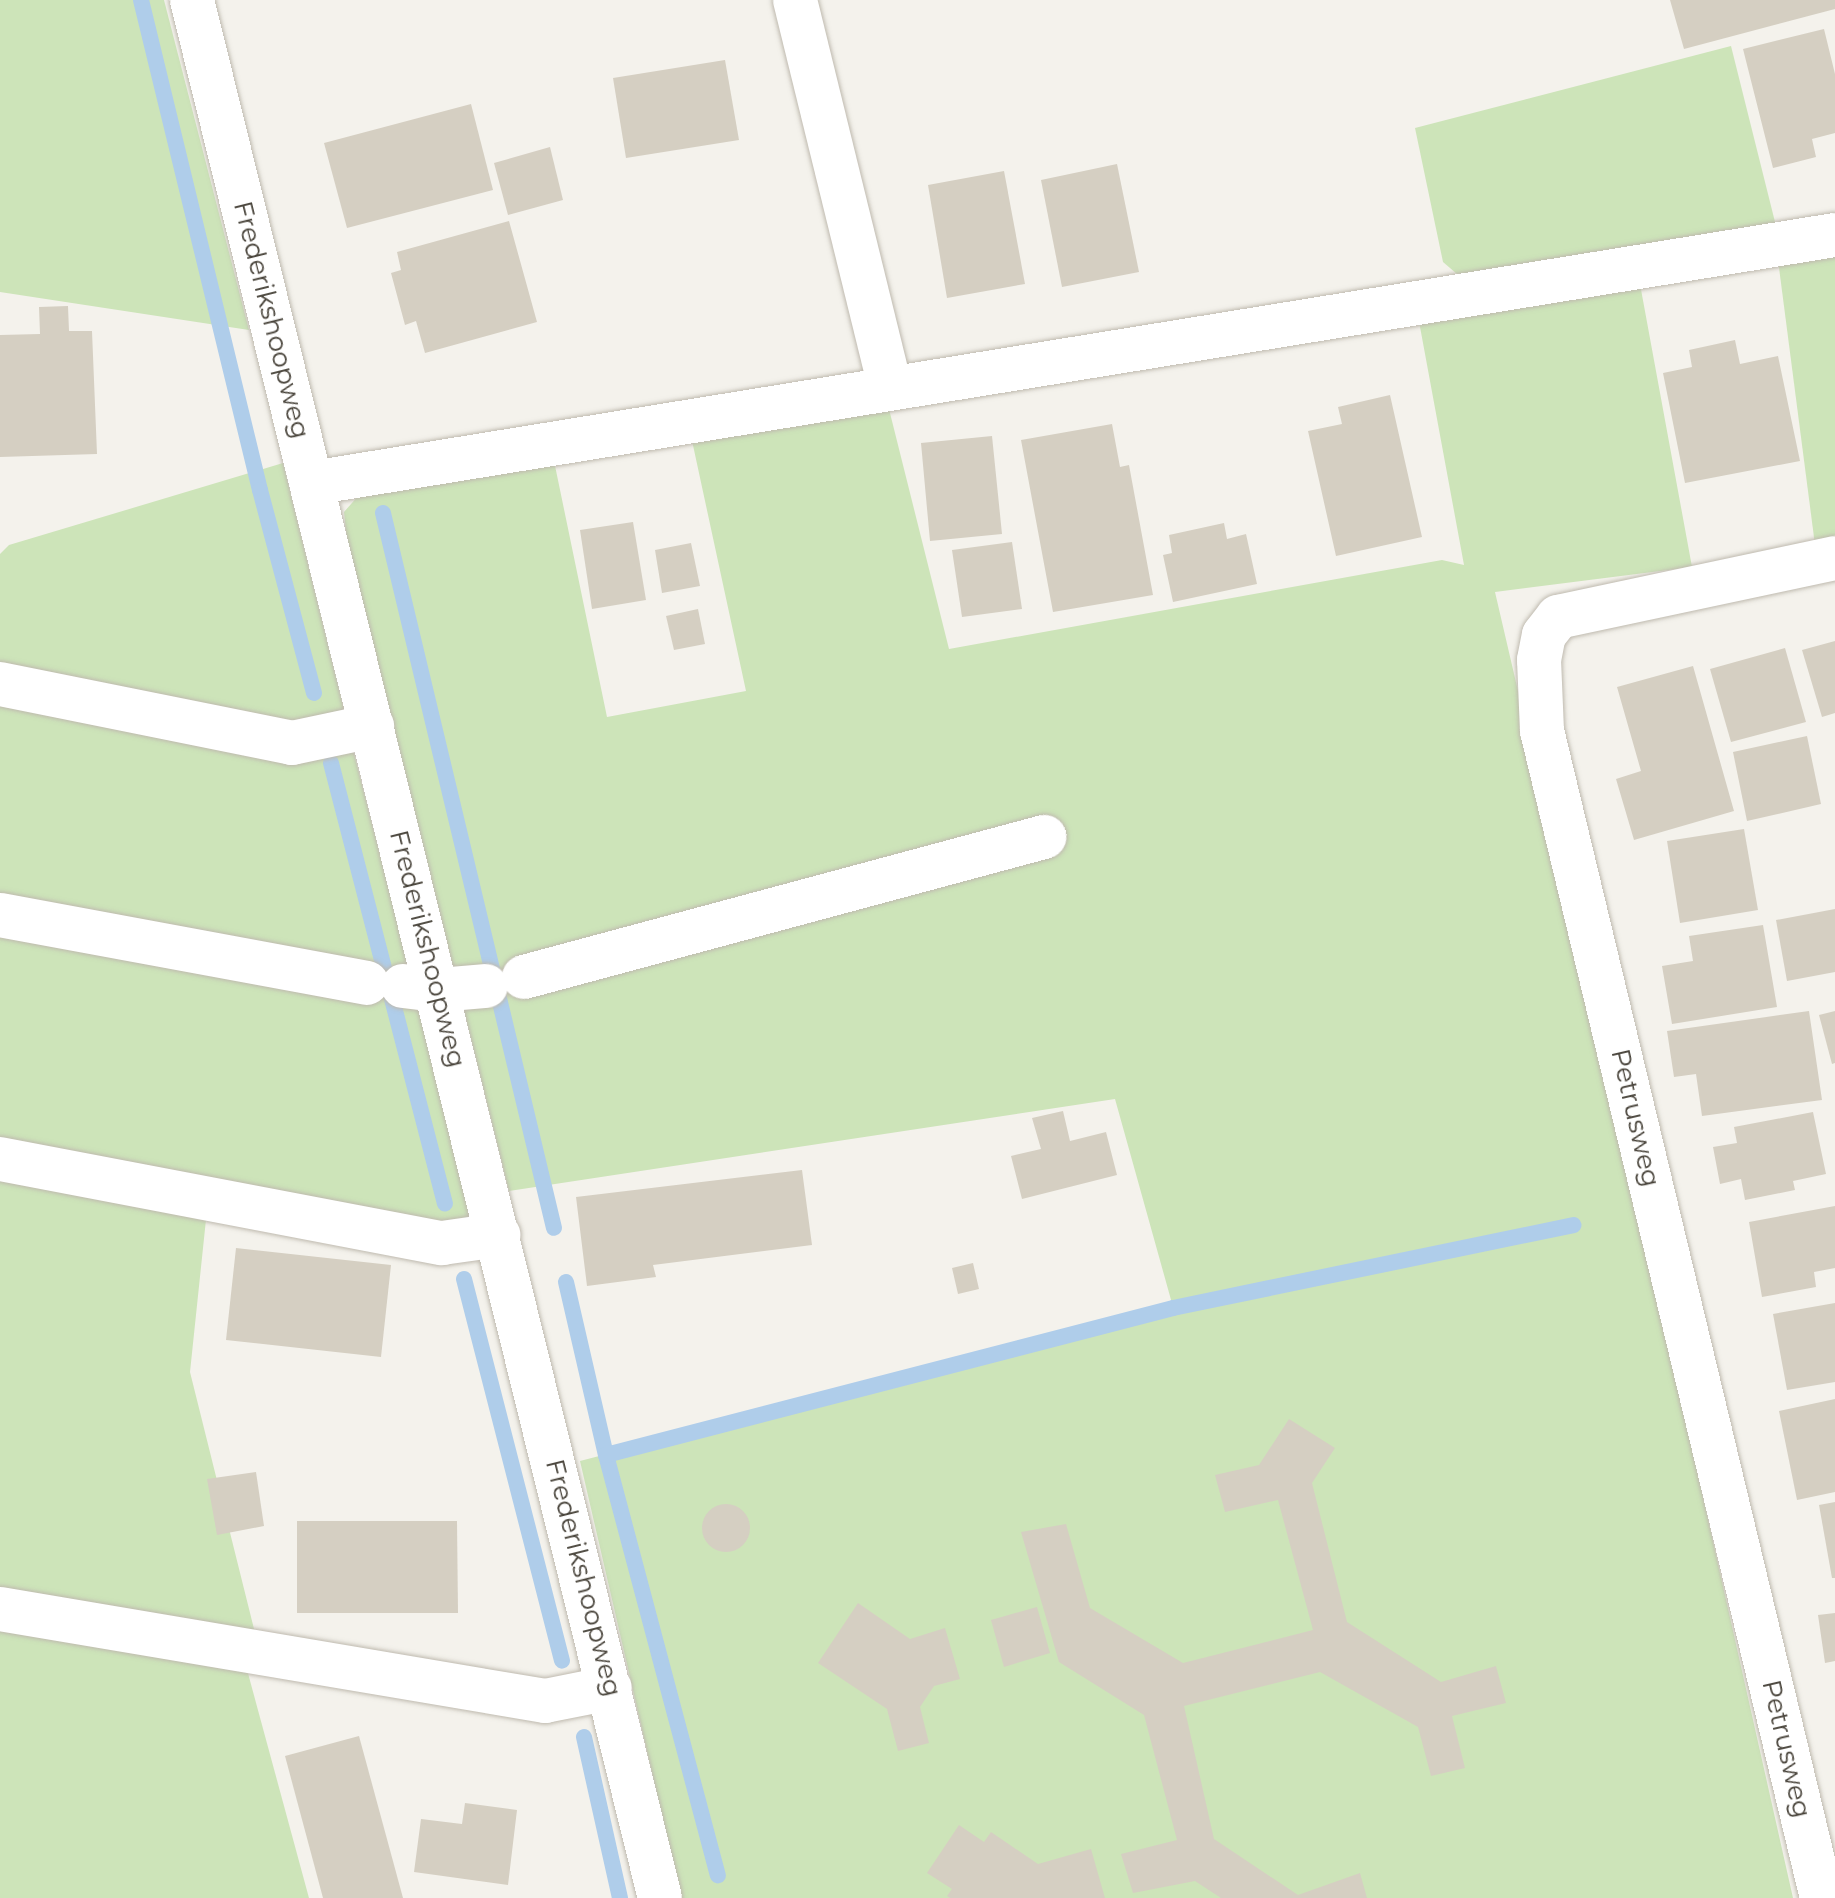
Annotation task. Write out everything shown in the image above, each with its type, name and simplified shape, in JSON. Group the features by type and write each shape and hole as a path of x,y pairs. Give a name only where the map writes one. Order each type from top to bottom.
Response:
{"street":[{"name":"Frederikshoopweg","path":"192,0 372,726 403,986 498,1235 660,1898"},
{"path":"795,0 890,388"},
{"path":"312,483 570,444 890,388 1835,235"},
{"name":"Petrusweg","path":"1822,1898 1542,731 1539,660 1544,635 1558,617 1835,558"},
{"path":"0,684 292,743 372,726"},
{"path":"0,915 403,986 505,982 1044,837"},
{"path":"0,1159 442,1243 498,1235"},
{"path":"0,1609 545,1701 610,1688"}],"green space":[{"path":"0,0 164,0 249,330 0,292"},
{"path":"1731,46 1778,234 1457,274 1443,262 1415,128"},
{"path":"1835,249 1835,541 1815,545 1778,260"},
{"path":"1640,284 1692,567 1495,592 1639,1212 1793,1898 681,1898 580,1461 1173,1307 1115,1099 509,1191 347,542 344,512 359,495 553,456 607,717 746,691 691,436 887,401 949,649 1442,560 1464,565 1418,316"},
{"path":"283,463 347,722 293,733 0,676 0,554 9,545"},
{"path":"0,696 352,746 473,1217 464,1232 0,1148"},
{"path":"0,1170 207,1210 190,1372 258,1645 0,1594"},
{"path":"0,1625 246,1666 309,1898 0,1898"}],"building":[{"path":"1670,0 1835,0 1835,9 1684,49"},
{"path":"1824,29 1835,74 1835,133 1812,139 1816,157 1773,168 1743,49"},
{"path":"725,60 739,140 626,158 613,78"},
{"path":"471,104 493,190 347,228 324,143"},
{"path":"550,147 563,200 508,215 494,163"},
{"path":"1117,164 1139,272 1062,287 1041,180"},
{"path":"1004,171 1025,284 947,298 928,185"},
{"path":"509,221 537,322 425,353 416,321 405,325 391,273 401,270 397,252"},
{"path":"68,306 69,331 92,331 97,454 0,457 0,335 40,334 39,307"},
{"path":"1735,340 1740,364 1778,356 1800,461 1685,483 1663,373 1692,367 1689,350"},
{"path":"1390,395 1422,537 1336,556 1308,431 1342,424 1338,407"},
{"path":"1112,424 1120,467 1129,465 1153,595 1053,612 1021,440"},
{"path":"992,436 1002,534 930,541 921,443"},
{"path":"633,522 646,600 592,609 580,530"},
{"path":"1224,523 1227,539 1246,534 1257,584 1173,602 1163,555 1172,553 1169,535"},
{"path":"1012,542 1022,609 962,617 952,550"},
{"path":"691,543 700,586 662,593 655,550"},
{"path":"698,609 705,644 674,650 666,616"},
{"path":"1835,641 1835,713 1822,717 1802,650"},
{"path":"1785,648 1806,722 1731,742 1710,669"},
{"path":"1693,666 1734,811 1634,840 1616,779 1641,771 1617,687"},
{"path":"1807,736 1821,804 1747,821 1733,752"},
{"path":"1744,829 1758,910 1680,923 1667,841"},
{"path":"1835,909 1835,972 1787,981 1776,920"},
{"path":"1763,925 1777,1007 1672,1024 1662,966 1693,961 1689,936"},
{"path":"1809,1011 1822,1100 1702,1116 1696,1074 1674,1077 1667,1031"},
{"path":"1835,1011 1835,1063 1832,1064 1819,1015"},
{"path":"1063,1111 1070,1141 1106,1132 1117,1175 1022,1199 1011,1156 1041,1149 1032,1118"},
{"path":"1813,1112 1826,1174 1793,1181 1795,1190 1745,1200 1741,1179 1720,1184 1713,1147 1737,1143 1734,1127"},
{"path":"802,1170 812,1245 653,1265 656,1277 587,1286 576,1197"},
{"path":"1835,1206 1835,1268 1814,1272 1816,1287 1762,1297 1749,1222"},
{"path":"236,1248 391,1265 381,1357 226,1340"},
{"path":"973,1263 979,1289 958,1294 952,1268"},
{"path":"1835,1303 1835,1382 1787,1390 1773,1314"},
{"path":"1835,1399 1835,1492 1797,1500 1779,1411"},
{"path":"1289,1419 1335,1448 1312,1483 1347,1622 1441,1682 1496,1666 1506,1703 1452,1716 1465,1768 1431,1776 1418,1727 1320,1672 1184,1706 1214,1839 1298,1895 1360,1873 1367,1898 1221,1898 1195,1881 1133,1893 1121,1854 1177,1840 1144,1715 1059,1662 1021,1532 1066,1524 1090,1608 1183,1663 1313,1630 1278,1500 1225,1512 1215,1475 1259,1465"},
{"path":"256,1472 264,1526 217,1535 207,1479"},
{"path":"1835,1502 1835,1578 1832,1578 1819,1505"},
{"path":"726,1504 743,1511 750,1528 743,1545 726,1552 709,1545 702,1528 709,1511"},
{"path":"297,1521 457,1521 458,1613 297,1613"},
{"path":"858,1603 910,1639 945,1628 960,1679 934,1686 920,1707 929,1743 898,1751 887,1709 818,1663"},
{"path":"1037,1607 1050,1653 1004,1667 991,1620"},
{"path":"1835,1613 1835,1661 1825,1663 1818,1615"},
{"path":"359,1736 403,1898 323,1898 285,1756"},
{"path":"465,1803 517,1810 508,1885 414,1872 421,1819 462,1824"},
{"path":"959,1825 984,1842 991,1832 1038,1864 1091,1849 1105,1898 950,1898 947,1896 952,1889 927,1873"}],"waterway":[{"path":"141,0 260,490 314,693"},
{"path":"383,513 554,1228"},
{"path":"331,763 445,1204"},
{"path":"606,1455 1173,1308 1574,1225"},
{"path":"464,1279 562,1661"},
{"path":"566,1282 606,1455 718,1875"},
{"path":"584,1737 620,1898"}]}
